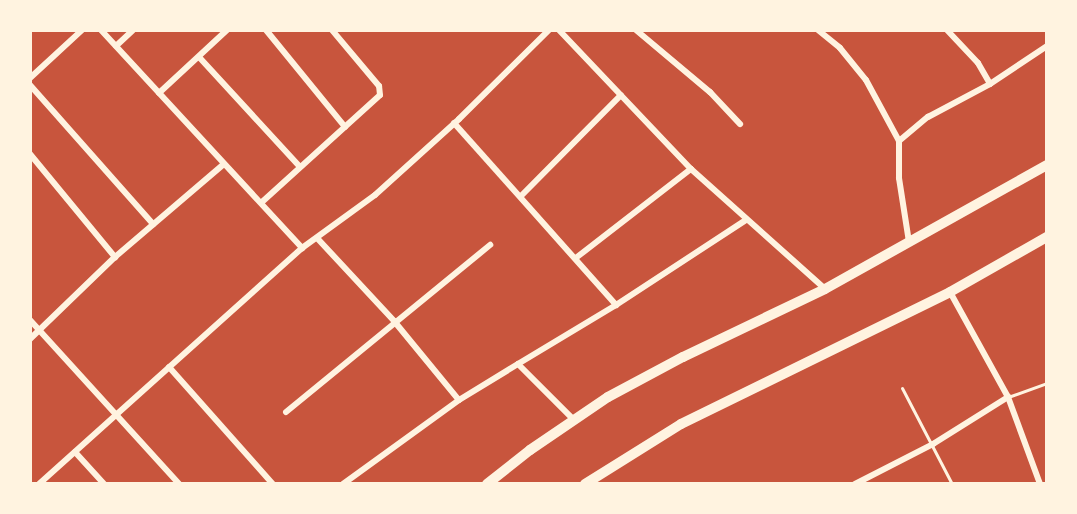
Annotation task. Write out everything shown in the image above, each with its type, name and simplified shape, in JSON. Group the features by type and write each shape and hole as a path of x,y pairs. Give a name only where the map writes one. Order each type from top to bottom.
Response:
{"main road":[{"path":"487,484 530,450 608,397 683,357 825,289 1047,165"},
{"path":"585,484 599,473 681,424 950,292 1047,237"}],"street":[{"path":"30,78 82,30"},
{"path":"101,30 302,248"},
{"path":"116,46 133,30"},
{"path":"159,93 228,30"},
{"path":"266,30 345,127"},
{"path":"262,202 380,95 381,90 332,30"},
{"path":"39,484 302,248 375,195 454,123 549,30"},
{"path":"559,30 691,169 825,289"},
{"path":"636,30 710,92 740,124"},
{"path":"818,30 840,48 866,80 899,141 899,178 909,242"},
{"path":"947,30 978,63 990,84"},
{"path":"899,141 928,117 990,84 1047,46"},
{"path":"199,57 300,167"},
{"path":"30,85 153,224"},
{"path":"521,196 621,95"},
{"path":"454,123 577,257 616,304"},
{"path":"30,154 115,257"},
{"path":"30,339 115,257 224,164"},
{"path":"577,257 691,169"},
{"path":"343,484 459,399 616,304 746,220"},
{"path":"317,238 394,321 459,399"},
{"path":"286,412 394,321 490,245"},
{"path":"950,292 1008,397 1040,484"},
{"path":"30,320 179,484"},
{"path":"518,364 574,420"},
{"path":"169,367 273,484"},
{"path":"855,484 933,444 1008,397"},
{"path":"75,452 104,484"},
{"path":"594,484 599,473"}],"lane":[{"path":"1008,397 1047,383"},
{"path":"902,388 952,484"}]}
